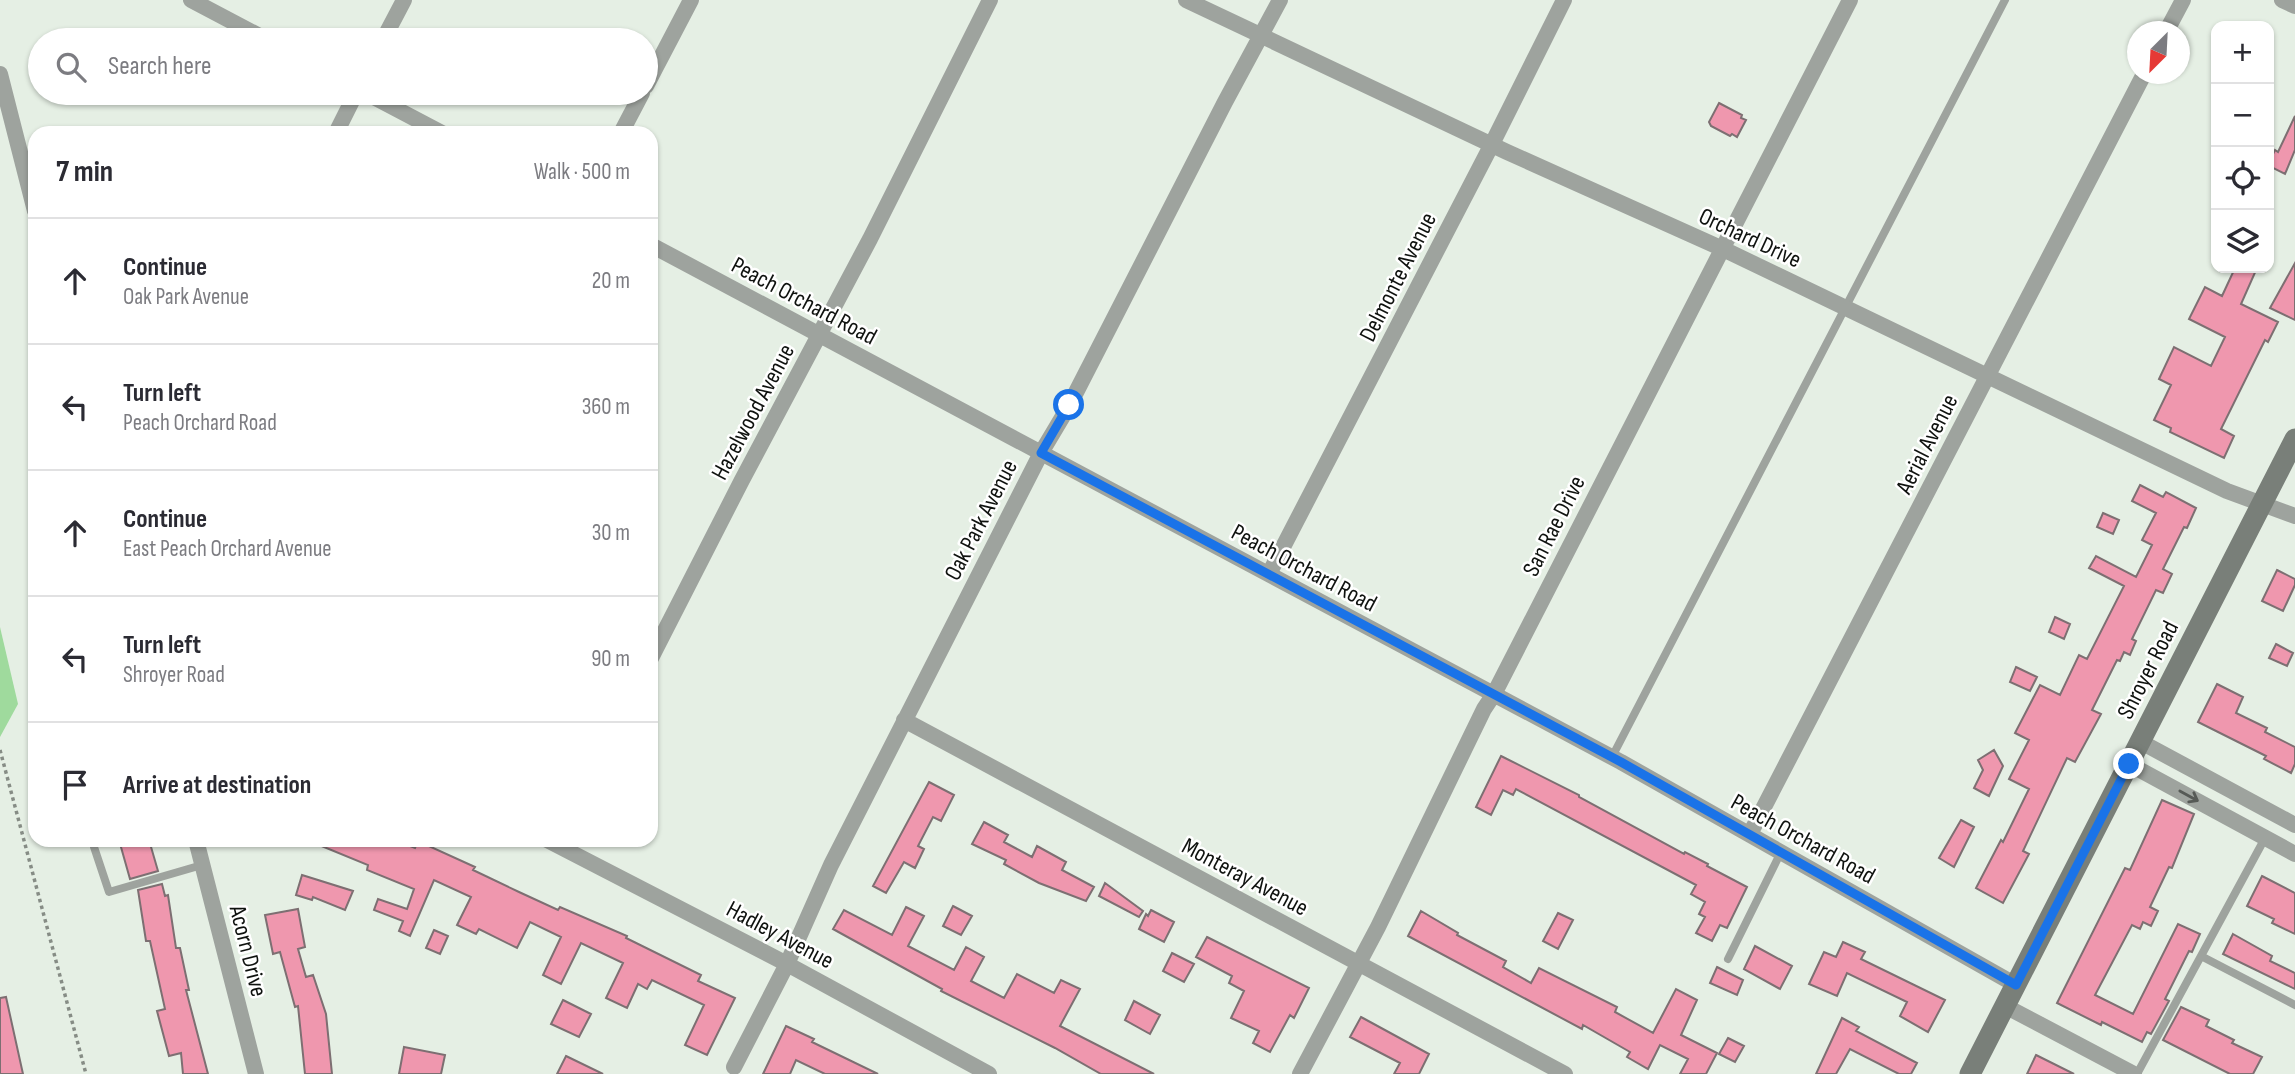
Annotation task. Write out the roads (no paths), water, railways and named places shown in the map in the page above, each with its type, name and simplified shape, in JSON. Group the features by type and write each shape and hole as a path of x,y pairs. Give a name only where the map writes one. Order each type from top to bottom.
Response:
{"main road":[{"name":"Shroyer Road","path":"1970,1074 2295,439"}],"street":[{"path":"191,0 244,28"},
{"path":"389,28 404,0"},
{"path":"658,63 691,0"},
{"name":"Hazelwood Avenue","path":"658,644 990,0"},
{"name":"Orchard Drive","path":"1186,0 1723,249 2227,491 2295,516"},
{"name":"Oak Park Avenue","path":"734,1066 787,964 831,865 904,720 1041,453 1069,405 1280,0"},
{"name":"Delmonte Avenue","path":"1269,575 1564,0"},
{"name":"San Rae Drive","path":"1300,1074 1378,926 1484,709 1850,0"},
{"path":"2172,21 2183,0"},
{"path":"2282,0 2295,6"},
{"path":"0,74 28,184"},
{"name":"Aerial Avenue","path":"1750,834 2139,84"},
{"path":"340,126 350,105"},
{"path":"389,105 429,126"},
{"path":"625,126 636,105"},
{"name":"Peach Orchard Road","path":"658,249 1612,757 2016,985"},
{"name":"Monteray Avenue","path":"904,720 1565,1074"},
{"path":"2140,742 2295,825"},
{"path":"2129,764 2295,854"},
{"name":"Acorn Drive","path":"198,847 256,1074"},
{"name":"Hadley Avenue","path":"565,847 989,1074"},
{"path":"2005,1006 2136,1074"}],"lane":[{"path":"1612,757 2005,0"},
{"path":"2136,1074 2265,838"},
{"path":"94,847 109,892 202,865"},
{"path":"1728,958 1781,852"},
{"path":"2201,956 2295,1005"}]}
